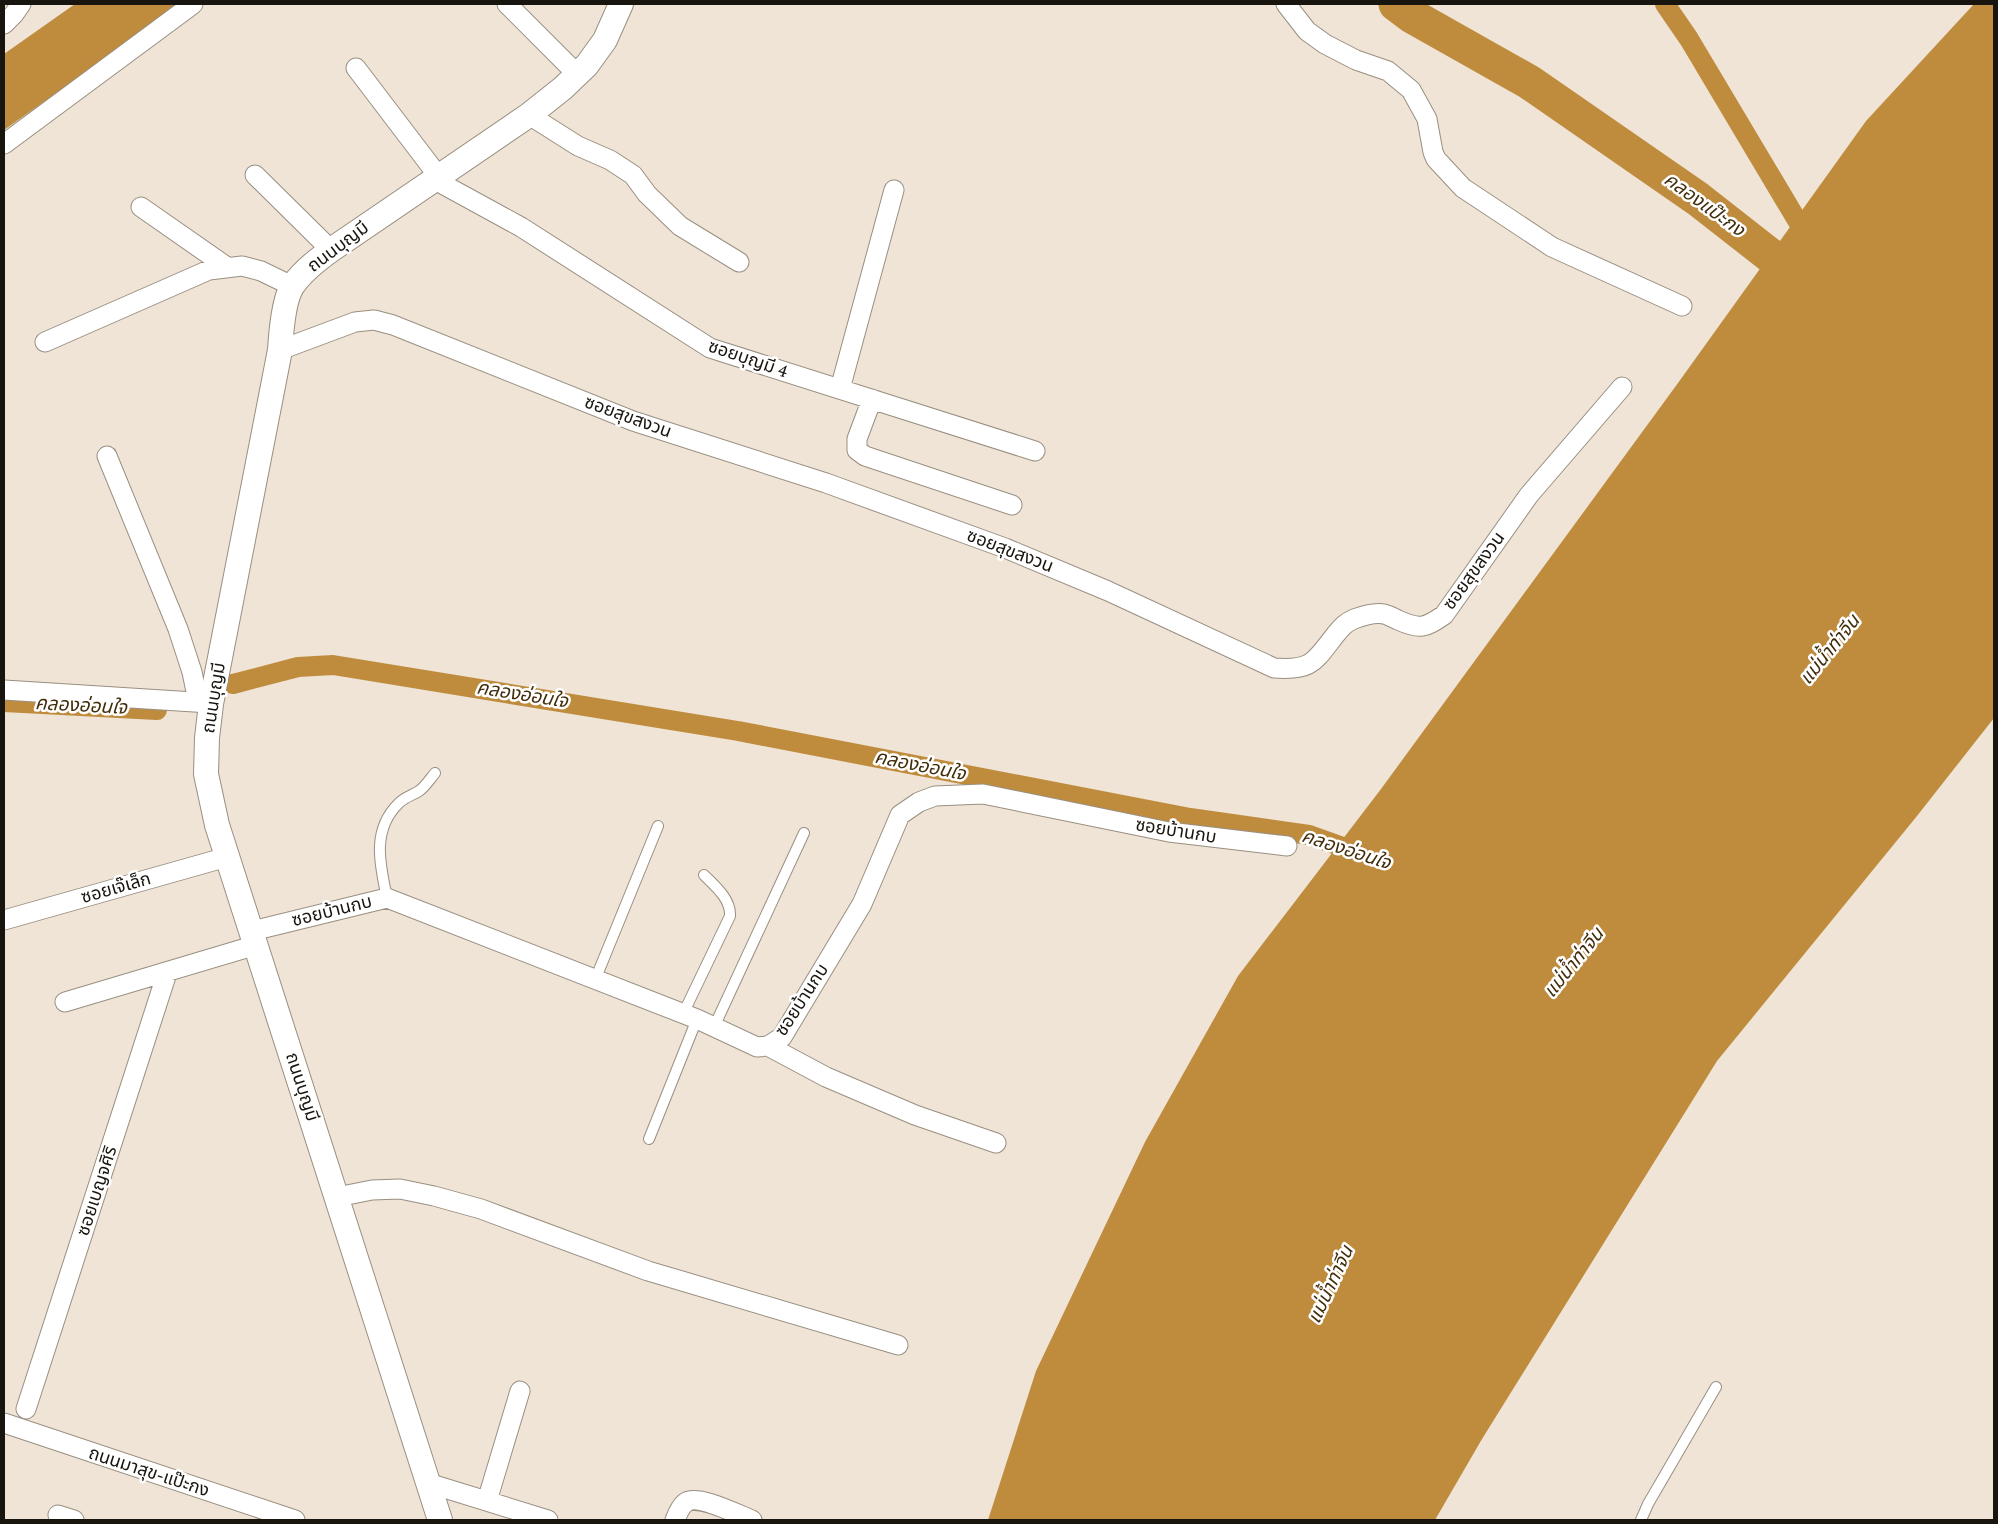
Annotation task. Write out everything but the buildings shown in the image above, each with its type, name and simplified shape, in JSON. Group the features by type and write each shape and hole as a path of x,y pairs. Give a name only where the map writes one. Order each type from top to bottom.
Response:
{"street":[{"path":"4,24 21,4"},
{"path":"4,144 193,4"},
{"path":"507,4 577,74"},
{"name":"ถนนบุญมี","path":"440,1520 217,825 206,774 205,702 280,350 283,317 292,286 314,262 529,115 577,74 587,65 605,40 621,4"},
{"path":"1286,4 1307,31 1325,44 1356,60 1388,71 1411,90 1427,120 1436,159 1463,188 1552,247 1682,306"},
{"path":"356,68 437,178"},
{"path":"529,115 578,146 610,160 632,175 647,194 680,226 739,262"},
{"path":"255,175 331,250"},
{"name":"ซอยบุญมี 4","path":"437,178 520,227 710,348 1035,451"},
{"path":"840,389 894,190"},
{"path":"141,207 226,267"},
{"path":"45,342 209,270 242,266 261,271 292,286"},
{"name":"ซอยสุขสงวน","path":"280,350 355,322 374,320 633,421 826,483 1004,548 1108,591 1274,668 1294,670 1308,665 1320,655 1344,624 1353,620 1365,616 1384,614 1412,627 1420,627 1428,625 1444,614 1529,495 1622,387"},
{"path":"872,400 856,439 857,450 865,456 1012,505"},
{"path":"4,690 205,702 192,672 178,629 107,456"},
{"name":"ซอยบ้านกบ","path":"254,938 388,898 690,1017 757,1047 768,1046 782,1037 862,904 900,815 919,802 935,796 983,794 1169,832 1287,846"},
{"name":"ซอยเจ๊เล็ก","path":"4,920 228,857"},
{"path":"65,1002 167,973 254,938"},
{"name":"ซอยเบญจศิริ","path":"26,1409 167,973"},
{"path":"768,1046 826,1077 915,1115 996,1143"},
{"path":"337,1197 372,1190 400,1189 434,1196 481,1209 648,1271 898,1345"},
{"path":"487,1501 520,1392"},
{"name":"ถนนมาสุข-แป๊ะกง","path":"4,1423 295,1520"},
{"path":"428,1482 548,1520"},
{"path":"675,1520 685,1503 693,1500 713,1505 752,1520"}],"lane":[{"path":"388,898 379,861 380,838 389,815 399,803 420,790 435,773"},
{"path":"595,980 658,826"},
{"path":"714,1027 804,833"},
{"path":"649,1140 690,1017 730,916 730,909 720,890 704,875"},
{"path":"1641,1520 1648,1504 1716,1387"}],"water":[{"path":"75,4 182,4 4,130 4,54"},
{"name":"แม่น้ำท่าจีน","path":"1974,4 1994,4 1994,718 1917,816 1717,1061 1482,1439 1435,1520 988,1520 1036,1371 1145,1142 1238,976 1381,789 1678,383 1866,121"}],"waterway":[{"name":"คลองแป๊ะกง","path":"1396,4 1412,16 1529,82 1698,199 1808,285"},
{"path":"1665,4 1689,39 1810,242"},
{"name":"คลองอ่อนใจ","path":"233,684 298,667 333,665 738,731 1190,818 1309,835 1362,854"},
{"name":"คลองอ่อนใจ","path":"4,702 157,710"}]}
